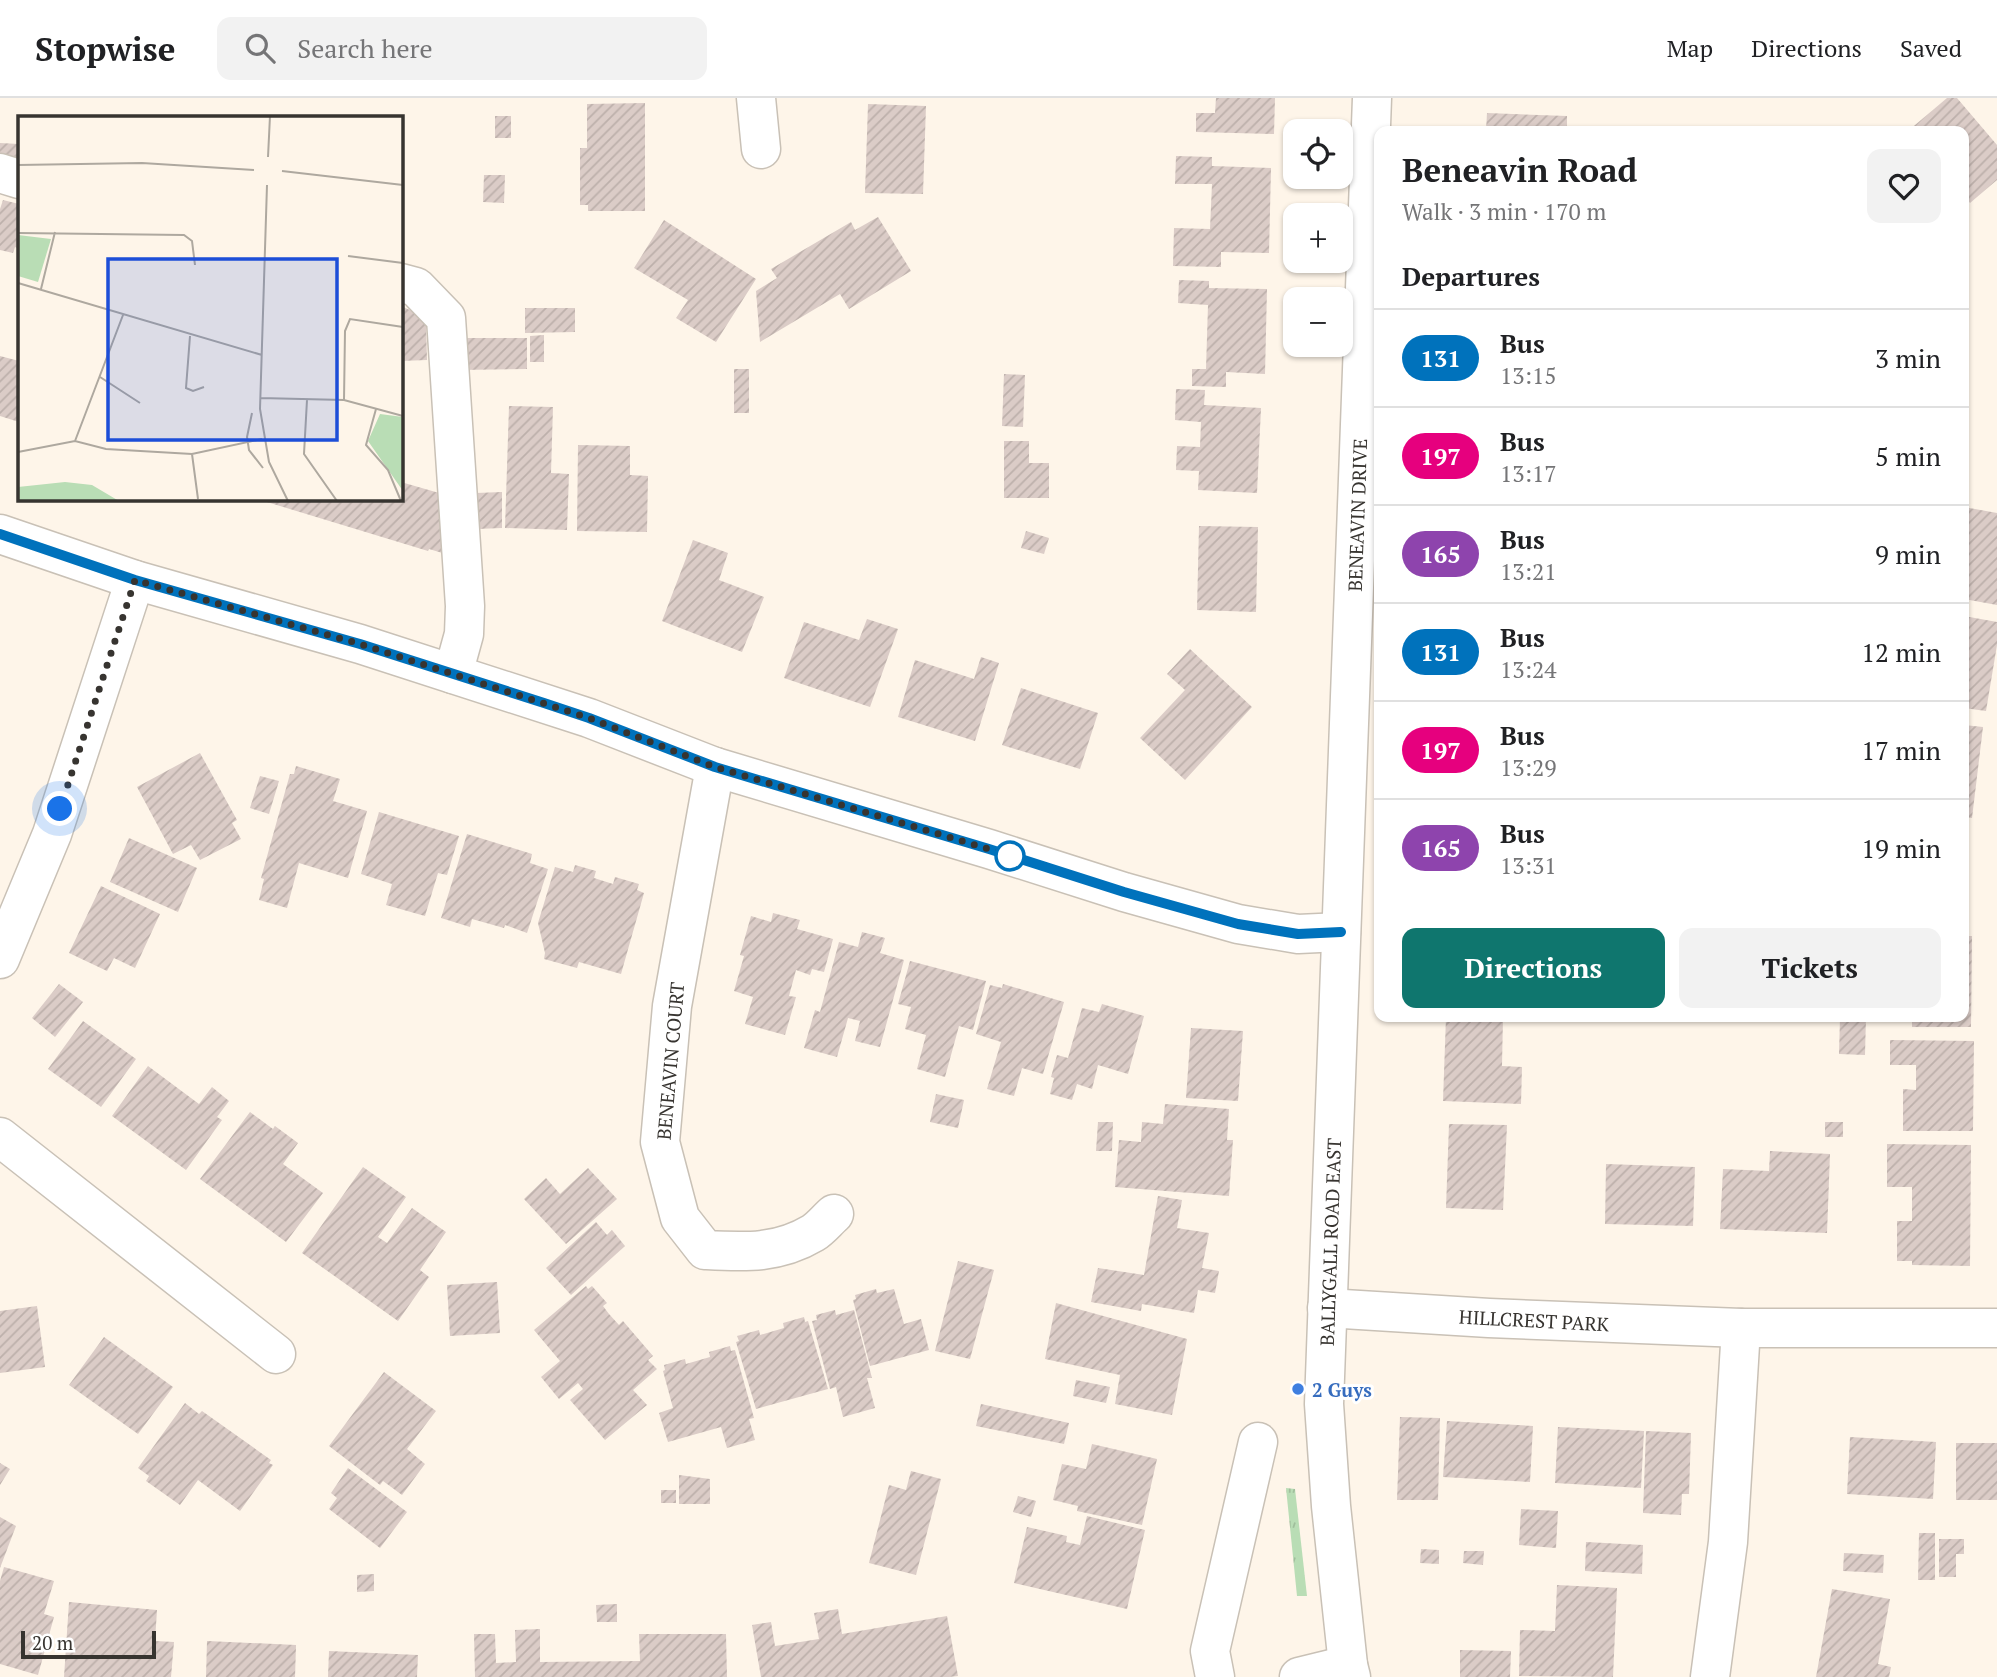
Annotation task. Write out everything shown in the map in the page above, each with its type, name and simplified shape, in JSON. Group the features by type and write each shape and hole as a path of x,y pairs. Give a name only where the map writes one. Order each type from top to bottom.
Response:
{"street":[{"path":"756,98 761,149"},
{"name":"BENEAVIN DRIVE","path":"1341,932 1372,98"},
{"path":"0,173 18,179"},
{"path":"402,283 416,287 446,318 465,606 464,634 453,674"},
{"path":"0,534 135,580 360,644 589,718 715,767 1124,892 1238,924 1298,934 1341,932"},
{"path":"0,959 52,834 135,580"},
{"name":"BENEAVIN COURT","path":"715,767 672,1006 660,1142 680,1218 705,1250 741,1252 781,1248 815,1232 834,1214"},
{"name":"BALLYGALL ROAD EAST","path":"1341,932 1324,1404 1331,1506 1349,1671"},
{"path":"0,1137 276,1354"},
{"name":"HILLCREST PARK","path":"1327,1308 1489,1318 1741,1328 1997,1328"},
{"path":"1710,1677 1728,1542 1741,1328"},
{"path":"1215,1677 1210,1651 1258,1442"},
{"path":"1299,1677 1349,1671"}],"green space":[{"path":"1286,1488 1295,1489 1307,1596 1297,1596"}],"building":[{"path":"1216,98 1275,98 1274,134 1196,132 1196,113 1215,113"},
{"path":"1947,98 1957,98 1997,145 1997,180 1970,203 1969,126 1914,126"},
{"path":"645,103 645,211 588,211 588,205 580,205 580,148 587,148 587,104"},
{"path":"868,104 926,106 923,194 865,193"},
{"path":"1487,113 1567,116 1567,126 1486,126"},
{"path":"495,116 511,116 511,138 495,138"},
{"path":"0,143 18,144 18,174 0,168"},
{"path":"1176,156 1212,157 1212,166 1271,168 1269,253 1221,252 1221,267 1173,266 1174,228 1210,229 1212,184 1175,184"},
{"path":"484,175 505,175 504,203 483,202"},
{"path":"3,200 18,204 18,248 15,247 13,253 0,250 0,209"},
{"path":"878,217 911,271 849,309 840,294 760,342 756,291 777,278 771,269 851,222 855,230"},
{"path":"664,220 756,279 716,342 676,318 688,300 634,268"},
{"path":"1179,280 1209,281 1209,288 1267,289 1265,374 1226,372 1226,387 1192,386 1192,369 1206,369 1208,305 1178,303"},
{"path":"402,306 412,311 426,324 427,360 402,361"},
{"path":"525,308 575,308 575,332 525,333"},
{"path":"544,335 544,362 530,362 530,336"},
{"path":"460,338 527,338 527,369 460,370"},
{"path":"0,356 18,361 18,422 0,416"},
{"path":"734,369 749,369 749,413 734,413"},
{"path":"1004,374 1025,375 1023,427 1002,426"},
{"path":"1176,389 1205,390 1204,405 1261,408 1257,493 1198,490 1199,471 1176,470 1177,446 1200,447 1201,422 1175,420"},
{"path":"509,406 553,407 551,473 569,474 567,530 505,528"},
{"path":"1004,441 1029,441 1029,463 1049,463 1049,498 1004,498"},
{"path":"578,445 630,446 630,475 648,476 647,532 577,531"},
{"path":"402,482 446,495 449,555 429,549 428,551 260,500 402,500"},
{"path":"502,492 502,528 477,529 476,493"},
{"path":"1969,508 1997,513 1997,605 1969,600"},
{"path":"1199,526 1258,527 1256,612 1197,610"},
{"path":"1026,531 1049,538 1044,554 1021,548"},
{"path":"693,540 728,553 719,580 764,597 742,652 662,621"},
{"path":"1969,617 1997,622 1997,645 1986,711 1969,709"},
{"path":"867,619 898,629 870,707 784,678 804,622 859,640"},
{"path":"1190,649 1252,707 1185,780 1140,738 1185,690 1167,674"},
{"path":"981,657 999,663 975,741 898,717 915,660 974,679"},
{"path":"1021,688 1098,713 1080,769 1002,745"},
{"path":"1969,726 1983,727 1972,818 1969,818"},
{"path":"200,753 237,820 232,823 241,839 200,860 191,845 173,854 137,787"},
{"path":"296,766 340,779 333,801 367,811 348,878 299,863 287,908 259,900 264,879 261,878 290,774 294,774"},
{"path":"260,776 279,781 269,814 250,808"},
{"path":"379,812 459,836 447,875 438,873 425,916 386,905 392,884 361,874"},
{"path":"467,834 532,854 530,863 548,869 527,933 505,925 504,928 472,919 470,927 441,918"},
{"path":"129,838 197,868 178,912 110,882"},
{"path":"575,865 596,871 594,878 613,884 615,877 639,884 637,890 644,893 621,974 579,962 577,968 544,959 538,923 555,867 573,872"},
{"path":"101,886 160,914 135,968 114,958 107,971 69,953"},
{"path":"773,913 800,920 797,929 833,939 824,972 812,969 810,975 796,970 789,996 796,997 785,1035 745,1024 753,997 734,991 744,956 740,955 751,916 771,922"},
{"path":"862,932 885,938 880,953 904,960 880,1047 855,1041 860,1021 848,1018 837,1057 804,1048 815,1010 820,1012 839,942 858,947"},
{"path":"1969,936 1972,936 1971,1027 1912,1027 1912,1022 1969,1022"},
{"path":"910,961 986,981 973,1030 959,1026 945,1077 917,1069 926,1035 905,1029 911,1007 898,1004"},
{"path":"59,984 83,1002 55,1037 32,1018"},
{"path":"1003,984 1064,1002 1043,1074 1022,1068 1014,1096 987,1089 1001,1042 976,1034 990,985 1002,988"},
{"path":"1102,1004 1144,1016 1128,1074 1098,1065 1092,1089 1077,1084 1072,1100 1050,1094 1057,1055 1068,1058 1082,1008 1099,1012"},
{"path":"83,1021 136,1059 101,1107 48,1069"},
{"path":"1446,1022 1503,1022 1502,1066 1522,1067 1521,1104 1443,1101"},
{"path":"1840,1022 1866,1022 1865,1055 1839,1054"},
{"path":"1191,1028 1243,1031 1238,1101 1186,1098"},
{"path":"1890,1040 1974,1041 1973,1131 1903,1131 1903,1089 1916,1090 1916,1065 1890,1065"},
{"path":"148,1066 199,1104 212,1087 229,1101 217,1117 222,1120 186,1170 112,1116"},
{"path":"936,1094 964,1100 958,1128 930,1122"},
{"path":"1165,1104 1229,1109 1227,1140 1233,1140 1229,1196 1115,1187 1119,1140 1141,1142 1142,1122 1163,1124"},
{"path":"250,1112 298,1143 283,1164 323,1193 286,1242 200,1179"},
{"path":"1098,1122 1113,1122 1112,1151 1096,1151"},
{"path":"1825,1122 1843,1122 1843,1137 1825,1137"},
{"path":"1449,1124 1507,1125 1503,1210 1446,1208"},
{"path":"1887,1144 1971,1145 1970,1266 1912,1265 1912,1261 1897,1261 1897,1221 1912,1221 1912,1187 1887,1187"},
{"path":"1770,1151 1830,1154 1827,1233 1720,1229 1723,1169 1769,1171"},
{"path":"1606,1164 1695,1167 1693,1226 1605,1224"},
{"path":"363,1167 406,1197 378,1237 387,1243 412,1208 446,1232 420,1270 429,1277 398,1321 302,1253"},
{"path":"588,1168 617,1199 566,1244 524,1199 546,1178 560,1194"},
{"path":"1158,1196 1182,1200 1177,1228 1209,1233 1202,1268 1219,1271 1215,1293 1198,1290 1194,1313 1142,1304 1141,1311 1091,1302 1098,1268 1144,1275"},
{"path":"596,1222 607,1235 612,1230 625,1246 571,1295 546,1268"},
{"path":"958,1261 994,1270 970,1359 935,1351"},
{"path":"497,1282 500,1333 450,1336 447,1285"},
{"path":"586,1286 588,1289 592,1286 607,1303 603,1306 609,1314 619,1325 623,1321 653,1356 648,1360 657,1369 633,1390 647,1405 605,1440 570,1400 583,1389 578,1383 559,1399 541,1377 560,1361 534,1330"},
{"path":"876,1289 877,1293 894,1289 904,1324 921,1319 929,1350 870,1366 853,1300 856,1299 855,1295"},
{"path":"1056,1303 1187,1339 1172,1415 1115,1404 1120,1375 1045,1359"},
{"path":"37,1306 45,1367 0,1373 0,1311"},
{"path":"835,1310 836,1315 854,1310 872,1378 867,1378 875,1408 843,1417 836,1387 830,1389 812,1321 817,1320 816,1315"},
{"path":"804,1317 805,1322 808,1321 828,1389 756,1409 736,1342 739,1341 737,1336 759,1330 760,1335 784,1328 783,1323"},
{"path":"104,1337 173,1387 138,1434 69,1385"},
{"path":"730,1346 731,1351 735,1350 754,1418 749,1419 755,1440 727,1448 721,1427 668,1442 659,1413 673,1408 663,1371 664,1365 685,1359 686,1364 710,1357 709,1352"},
{"path":"384,1372 436,1411 407,1449 425,1464 402,1495 383,1481 380,1485 329,1446"},
{"path":"1076,1380 1110,1387 1106,1403 1073,1396"},
{"path":"185,1403 199,1414 202,1411 271,1460 269,1463 273,1465 240,1511 198,1480 180,1505 146,1481 149,1476 138,1468"},
{"path":"981,1404 1069,1423 1064,1444 976,1426"},
{"path":"1400,1417 1440,1418 1438,1500 1397,1500"},
{"path":"1447,1421 1533,1426 1530,1482 1443,1477"},
{"path":"1558,1427 1644,1431 1641,1488 1555,1483"},
{"path":"1646,1431 1691,1433 1689,1494 1682,1494 1681,1515 1643,1513"},
{"path":"1850,1437 1936,1442 1933,1499 1847,1494"},
{"path":"1956,1443 1997,1443 1997,1500 1956,1500"},
{"path":"1092,1444 1157,1459 1142,1525 1077,1511 1078,1506 1053,1500 1062,1464 1086,1469"},
{"path":"0,1463 10,1469 0,1485"},
{"path":"348,1468 407,1512 380,1548 329,1509 337,1498 331,1493"},
{"path":"911,1471 941,1479 916,1575 869,1563 889,1485 906,1490"},
{"path":"679,1475 710,1479 710,1504 679,1504"},
{"path":"661,1490 676,1490 676,1503 661,1503"},
{"path":"1018,1496 1036,1501 1031,1517 1013,1512"},
{"path":"1521,1509 1558,1511 1556,1548 1519,1545"},
{"path":"1087,1516 1145,1530 1127,1609 1014,1583 1027,1527 1067,1536 1066,1542 1080,1545"},
{"path":"0,1517 16,1526 0,1568"},
{"path":"1919,1533 1935,1533 1935,1580 1918,1580"},
{"path":"1939,1539 1964,1539 1964,1554 1956,1554 1956,1577 1939,1577"},
{"path":"1586,1542 1643,1545 1642,1574 1585,1571"},
{"path":"1421,1549 1439,1550 1439,1564 1420,1563"},
{"path":"1464,1551 1484,1551 1483,1565 1463,1563"},
{"path":"1844,1553 1884,1555 1883,1573 1843,1571"},
{"path":"4,1567 54,1581 44,1614 54,1617 38,1675 0,1664 0,1581"},
{"path":"374,1574 374,1591 357,1592 357,1575"},
{"path":"1557,1585 1617,1588 1613,1677 1519,1676 1520,1630 1555,1631"},
{"path":"1832,1589 1890,1599 1878,1664 1891,1667 1889,1677 1816,1677"},
{"path":"69,1602 157,1610 155,1641 174,1642 171,1677 64,1677"},
{"path":"617,1604 617,1622 597,1622 596,1605"},
{"path":"838,1609 842,1634 947,1616 958,1676 761,1677 752,1625 771,1622 775,1646 819,1639 814,1613"},
{"path":"540,1629 540,1662 640,1661 639,1634 726,1634 727,1677 475,1677 474,1634 495,1634 496,1663 516,1662 515,1630"},
{"path":"207,1641 296,1645 295,1677 206,1677"},
{"path":"1460,1650 1511,1651 1510,1677 1460,1677"},
{"path":"329,1651 418,1655 417,1677 328,1677"}],"bus line":[{"name":"131","path":"0,534 135,580 360,644 544,703 715,767 1124,892 1238,924 1298,934 1341,932"}],"place":[{"name":"2 Guys","path":"1298,1389"}],"route":[{"path":"60,809 135,580 360,644 589,718 715,767 1010,856"}]}
